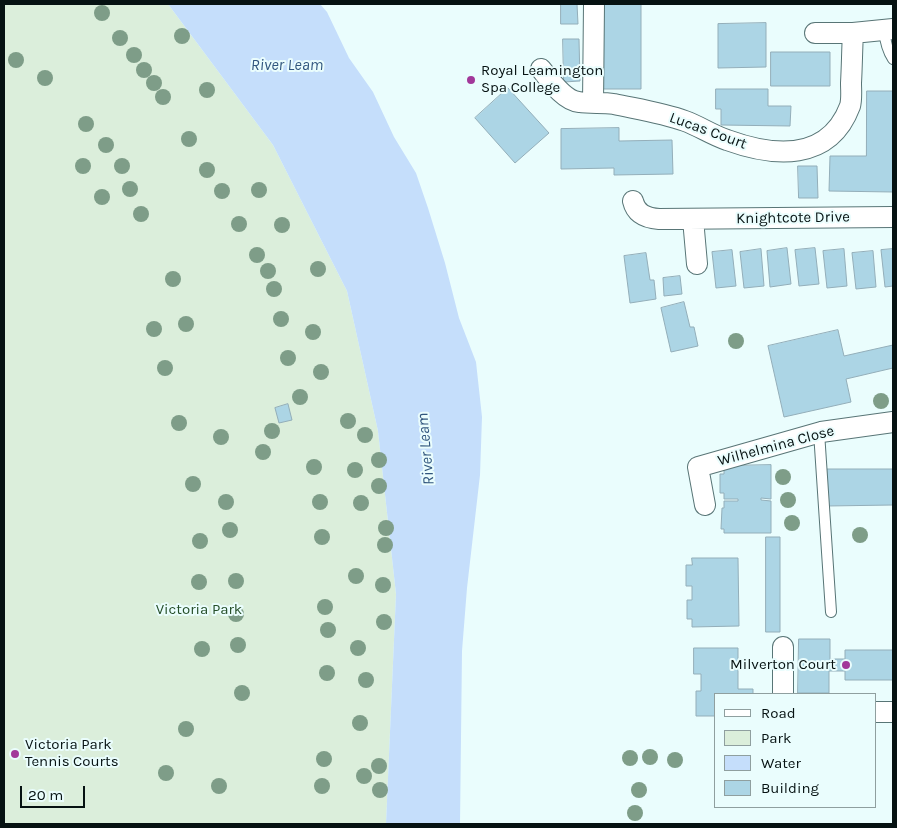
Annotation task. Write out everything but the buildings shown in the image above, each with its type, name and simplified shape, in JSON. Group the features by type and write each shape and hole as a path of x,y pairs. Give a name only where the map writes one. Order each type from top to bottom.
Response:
{"street":[{"path":"592,103 594,4"},
{"path":"814,33 853,33 889,30"},
{"name":"Lucas Court","path":"541,69 558,89 576,102 614,104 684,120 725,140 760,150 795,152 820,144 834,132 840,125 851,103 853,33"},
{"name":"Knightcote Drive","path":"633,200 640,214 659,219 893,216"},
{"path":"693,219 697,264"},
{"name":"Wilhelmina Close","path":"705,505 698,467 819,432 893,422"},
{"path":"783,647 783,693"},
{"path":"877,712 893,712"}],"lane":[{"path":"889,30 886,43 893,59"},
{"path":"819,432 831,612"}],"green space":[{"name":"Victoria Park","path":"4,4 168,4 273,145 347,291 378,431 396,594 386,824 4,824"}],"water":[{"name":"River Leam","path":"168,4 320,4 327,12 349,58 373,92 394,137 416,173 445,263 459,318 476,362 482,417 480,475 462,651 460,824 386,824 396,594 378,431 347,291 273,145"}],"place":[{"name":"Royal Leamington Spa College","path":"471,80"},
{"name":"Milverton Court","path":"846,665"},
{"name":"Victoria Park Tennis Courts","path":"15,754"}]}
